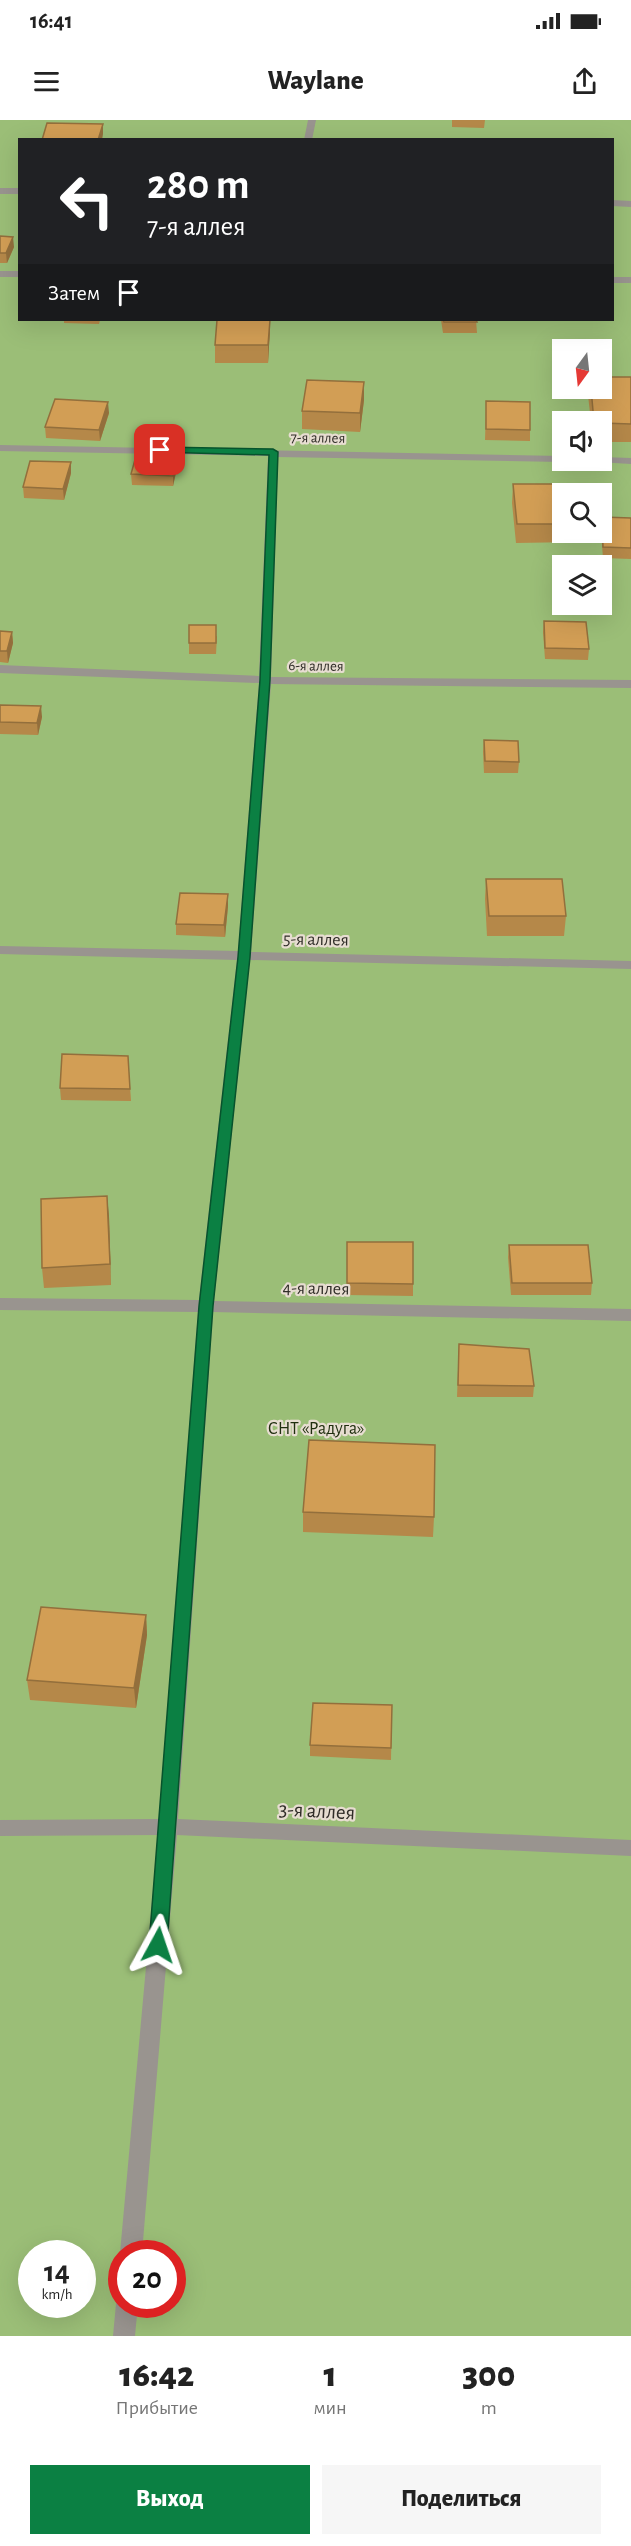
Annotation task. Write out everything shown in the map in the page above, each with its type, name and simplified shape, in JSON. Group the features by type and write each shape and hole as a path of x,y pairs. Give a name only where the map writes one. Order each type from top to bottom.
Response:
{"lane":[{"path":"308,138 312,120"},
{"path":"0,190 18,191"},
{"path":"614,203 631,204"},
{"path":"0,274 18,274"},
{"path":"614,280 631,280"},
{"name":"7-я аллея","path":"0,448 552,459"},
{"path":"133,2240 168,1827 206,1306 244,957 265,680 273,452"},
{"path":"612,460 631,461"},
{"name":"6-я аллея","path":"0,669 265,680 631,684"},
{"name":"5-я аллея","path":"0,950 631,965"},
{"name":"4-я аллея","path":"0,1304 631,1315"},
{"name":"3-я аллея","path":"0,1827 168,1827 631,1848"},
{"path":"124,2336 126,2318"}],"green space":[{"name":"СНТ «Радуга»","path":"0,120 631,120 631,2336 0,2336"}],"building":[{"path":"47,123 103,124 99,138 43,138"},
{"path":"0,236 13,237 6,253 0,253"},
{"path":"217,321 270,321 268,345 215,345"},
{"path":"444,321 477,322 444,322"},
{"path":"612,377 631,377 631,424 612,423 612,411 593,411 592,399 612,399"},
{"path":"307,380 364,382 360,413 302,411"},
{"path":"55,399 108,402 99,430 45,427"},
{"path":"486,401 530,402 530,430 486,429"},
{"path":"136,456 176,457 173,476 131,474"},
{"path":"30,461 71,462 63,489 23,487"},
{"path":"513,484 552,484 552,524 517,524"},
{"path":"612,517 631,518 631,548 603,547 603,543 612,543"},
{"path":"544,621 586,622 589,649 545,648"},
{"path":"189,625 216,625 216,643 189,643"},
{"path":"0,631 12,632 7,651 0,651"},
{"path":"0,705 41,706 37,723 0,722"},
{"path":"484,740 518,741 519,762 485,761"},
{"path":"486,879 562,879 566,916 489,916"},
{"path":"180,893 228,894 224,925 176,924"},
{"path":"62,1054 128,1056 130,1089 60,1088"},
{"path":"107,1196 110,1264 42,1268 41,1199"},
{"path":"347,1242 413,1242 413,1284 347,1283"},
{"path":"509,1245 588,1245 592,1283 512,1283"},
{"path":"459,1344 529,1349 534,1386 458,1385"},
{"path":"309,1440 435,1445 434,1517 303,1512"},
{"path":"41,1607 146,1615 134,1688 27,1680"},
{"path":"313,1703 392,1705 391,1748 310,1745"}],"route":[{"path":"158,1945 206,1306 244,957 265,680 273,452 160,450"}]}
